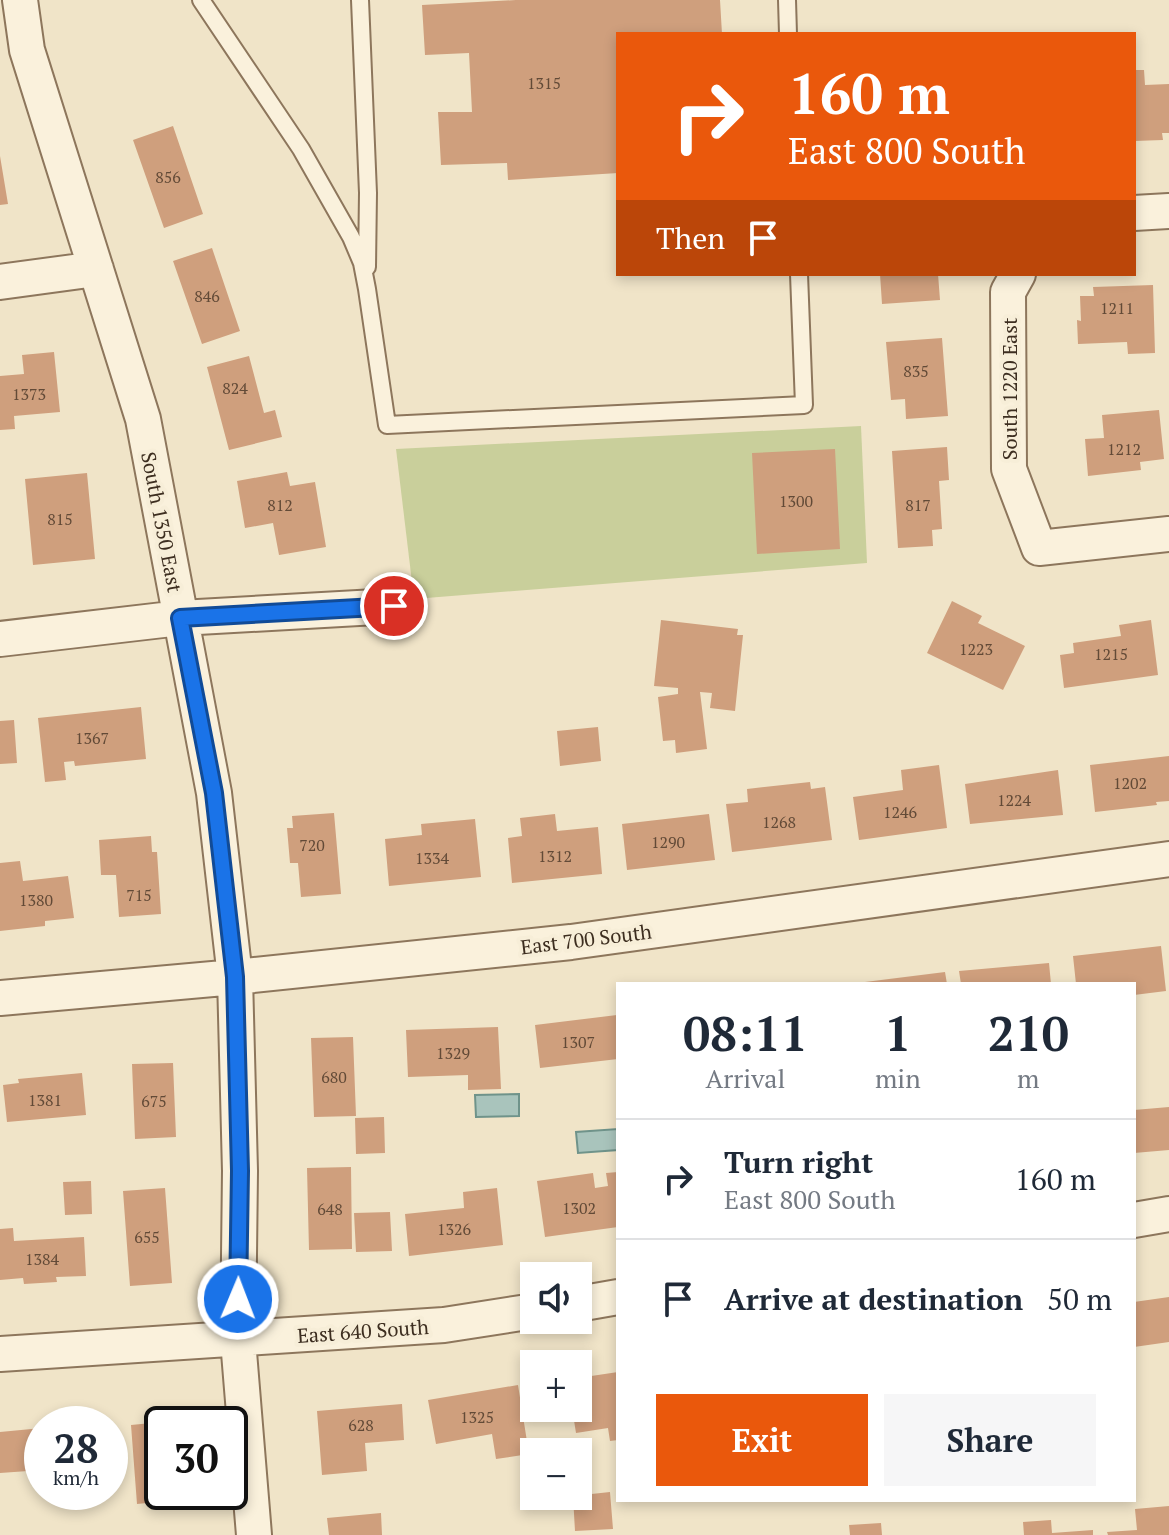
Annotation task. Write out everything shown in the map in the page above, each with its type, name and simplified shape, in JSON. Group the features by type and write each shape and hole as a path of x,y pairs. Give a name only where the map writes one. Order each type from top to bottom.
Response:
{"street":[{"name":"South 1350 East","path":"20,0 27,50 143,419 214,793 235,977 240,1171 238,1340 254,1535"},
{"name":"South 1350 East","path":"0,9 27,50"},
{"path":"1136,213 1169,211"},
{"path":"0,282 96,269"},
{"name":"South 1220 East","path":"1017,276 1008,292 1009,469 1039,548 1169,534"},
{"path":"0,639 180,618 394,606"},
{"name":"East 700 South","path":"0,998 571,942 1169,859"},
{"path":"1136,1220 1169,1214"},
{"path":"592,1302 616,1297"},
{"name":"East 640 South","path":"0,1354 444,1325 520,1313"}],"lane":[{"path":"201,0 301,149 351,237 362,263 367,289 387,425 804,405 799,276"},
{"path":"360,0 368,193 367,289"},
{"path":"787,0 788,32"}],"green space":[{"path":"861,426 867,563 414,599 396,449"}],"water":[{"path":"519,1094 519,1116 476,1117 475,1095"},
{"path":"616,1129 616,1150 578,1153 576,1132"}],"building":[{"path":"516,0 720,0 722,32 616,32 616,173 508,180 507,163 441,165 438,112 472,112 469,53 425,55 422,5"},
{"path":"1136,70 1144,70 1145,85 1169,84 1169,133 1162,133 1163,140 1136,141"},
{"path":"173,126 203,214 164,228 133,140"},
{"path":"0,156 8,204 0,205"},
{"path":"212,248 240,331 202,344 173,261"},
{"path":"880,276 938,276 940,300 882,304"},
{"path":"1153,285 1155,353 1128,354 1127,342 1078,344 1080,296 1094,296 1093,287"},
{"path":"942,338 948,416 906,419 905,399 891,400 886,342"},
{"path":"54,352 60,412 14,416 15,429 0,430 0,376 24,374 22,355"},
{"path":"249,356 264,413 275,410 282,437 229,450 207,367"},
{"path":"1159,410 1164,459 1140,462 1141,470 1088,476 1085,439 1104,438 1102,415"},
{"path":"947,447 949,480 939,481 942,529 932,530 933,546 898,548 892,451"},
{"path":"835,449 840,549 757,554 752,453"},
{"path":"287,472 290,486 315,482 326,547 279,555 273,523 245,528 237,481"},
{"path":"87,473 95,559 33,565 25,479"},
{"path":"952,601 982,616 978,623 1025,646 1003,690 927,653"},
{"path":"661,620 738,629 737,635 743,635 735,711 710,708 712,693 700,692 707,749 676,753 675,740 663,741 658,697 678,694 678,688 654,686"},
{"path":"1151,620 1158,675 1064,688 1060,655 1074,653 1073,643 1121,636 1119,625"},
{"path":"141,707 146,759 75,766 74,761 64,762 66,780 45,782 38,718"},
{"path":"14,720 17,763 0,764 0,721"},
{"path":"598,727 601,761 560,766 557,731"},
{"path":"1169,756 1169,801 1095,812 1090,765"},
{"path":"939,765 947,828 859,840 853,797 903,790 901,770"},
{"path":"1058,770 1063,815 970,824 965,784"},
{"path":"810,782 811,789 825,787 832,840 732,852 726,804 748,802 747,789"},
{"path":"334,813 341,894 301,897 298,863 290,863 287,828 293,828 292,816"},
{"path":"555,814 557,831 598,827 602,874 512,883 508,838 522,836 520,818"},
{"path":"709,814 715,860 627,870 622,824"},
{"path":"475,819 481,877 389,886 385,839 422,835 421,824"},
{"path":"151,836 152,852 157,852 161,914 119,917 116,875 101,875 99,840"},
{"path":"20,861 23,881 68,876 74,918 45,921 45,926 0,931 0,863"},
{"path":"1161,946 1166,991 1136,995 1136,982 1076,982 1073,956"},
{"path":"1049,963 1051,982 961,982 959,971"},
{"path":"945,972 947,982 865,982"},
{"path":"616,1015 616,1059 540,1068 535,1025"},
{"path":"498,1027 501,1089 468,1090 468,1075 408,1077 406,1030"},
{"path":"353,1037 356,1116 314,1117 311,1038"},
{"path":"173,1063 176,1137 135,1139 132,1064"},
{"path":"82,1073 86,1115 7,1122 3,1085 19,1083 18,1079"},
{"path":"1169,1107 1169,1150 1136,1153 1136,1110"},
{"path":"384,1117 385,1153 356,1154 355,1118"},
{"path":"351,1167 352,1249 309,1250 307,1168"},
{"path":"616,1172 616,1227 545,1237 537,1181 593,1173 595,1188 608,1186 606,1173"},
{"path":"91,1181 92,1214 65,1215 63,1182"},
{"path":"165,1188 172,1283 130,1286 123,1191"},
{"path":"497,1188 503,1245 409,1256 405,1214 464,1208 463,1192"},
{"path":"390,1212 392,1251 356,1252 354,1213"},
{"path":"13,1228 14,1241 84,1237 86,1276 56,1277 57,1282 24,1284 23,1278 0,1280 0,1229"},
{"path":"1169,1297 1169,1342 1136,1347 1136,1302"},
{"path":"616,1372 616,1440 610,1441 608,1428 576,1433 574,1422 592,1422 592,1376"},
{"path":"518,1385 520,1422 524,1422 526,1438 520,1438 520,1455 496,1459 492,1434 436,1444 428,1400"},
{"path":"402,1404 404,1440 365,1443 367,1471 322,1475 317,1411"},
{"path":"144,1424 144,1503 137,1504 131,1425"},
{"path":"24,1430 24,1471 0,1473 0,1432"},
{"path":"610,1492 613,1529 575,1531 574,1510 592,1510 592,1494"},
{"path":"1169,1506 1169,1535 1108,1535 1107,1532 1137,1530 1135,1509"},
{"path":"381,1513 382,1535 329,1535 327,1518"},
{"path":"1051,1520 1052,1533 1093,1530 1093,1535 1024,1535 1023,1522"},
{"path":"881,1523 882,1535 850,1535 849,1525"}],"route":[{"path":"238,1299 240,1171 235,977 214,793 180,618 394,606"}]}
